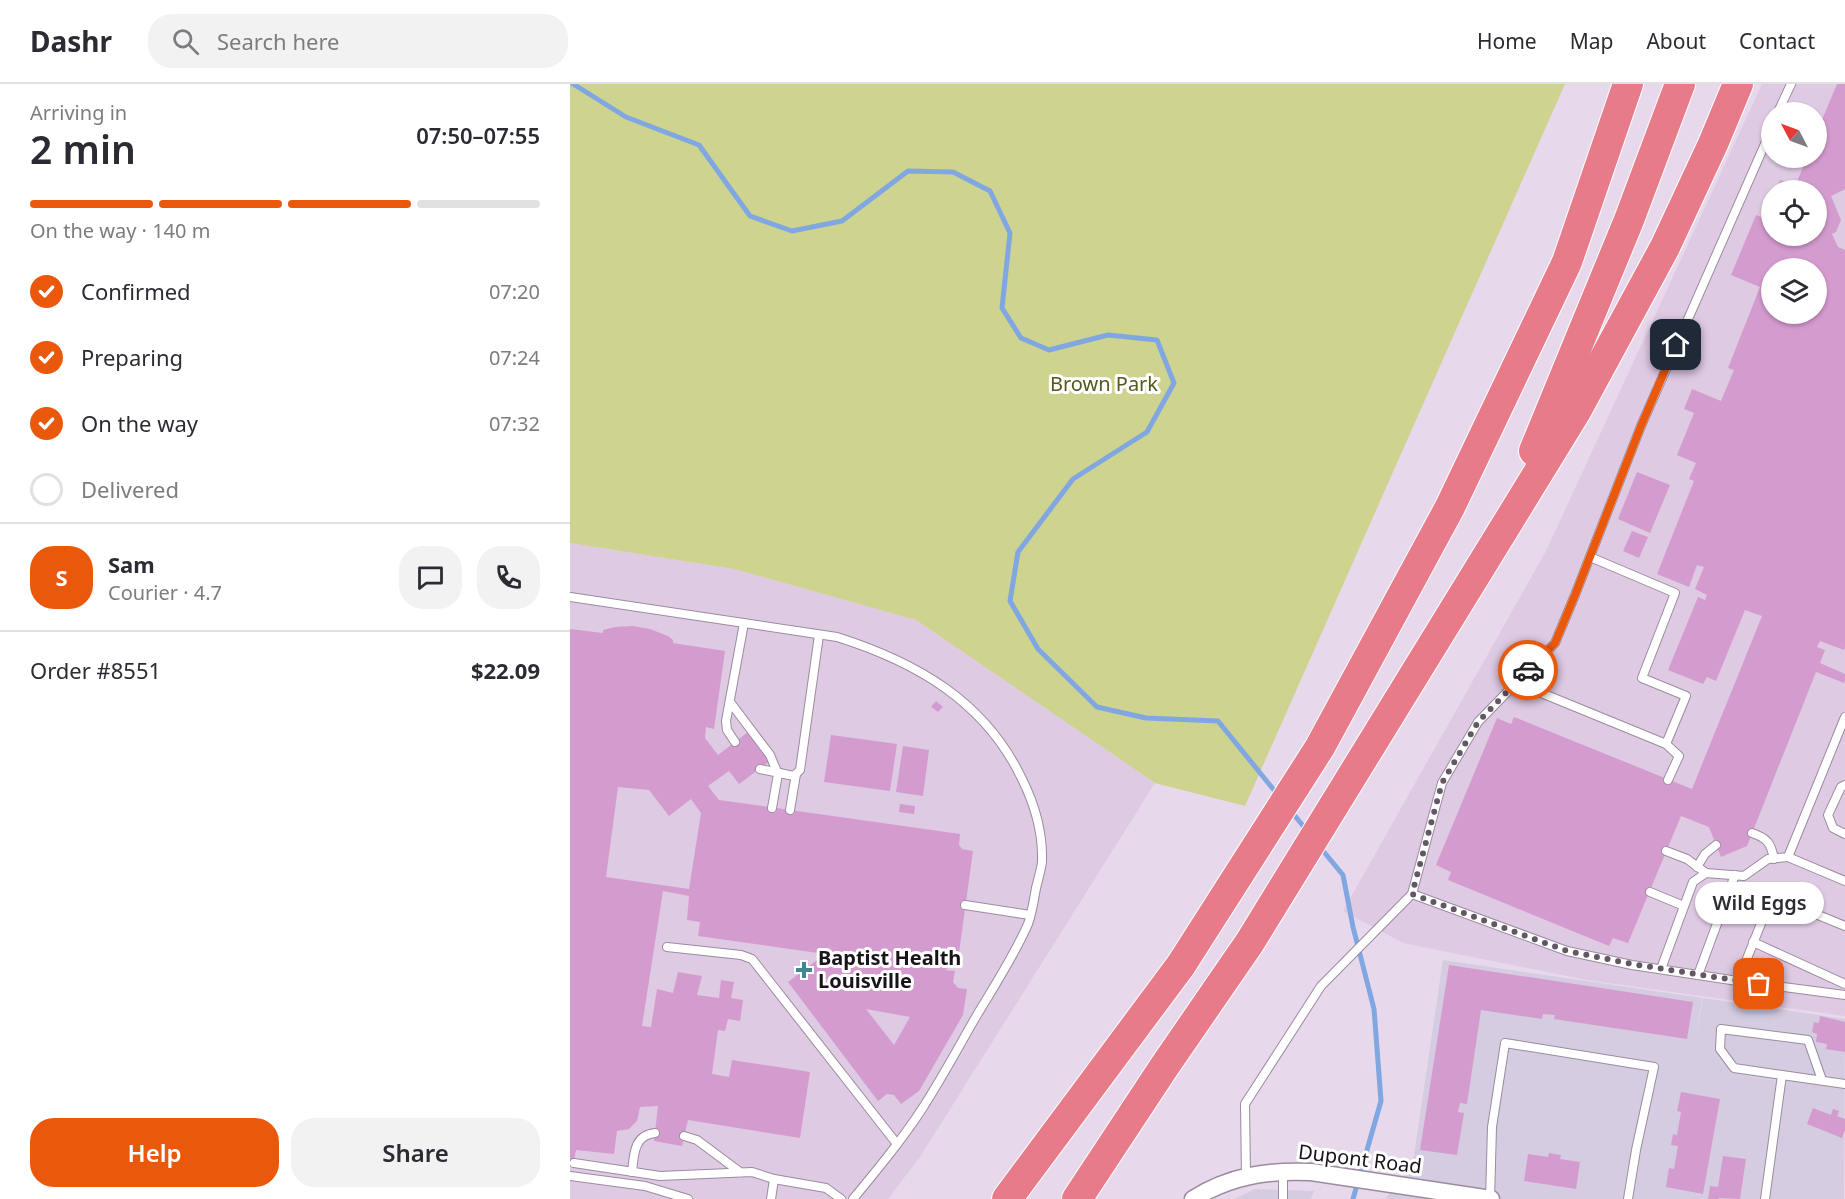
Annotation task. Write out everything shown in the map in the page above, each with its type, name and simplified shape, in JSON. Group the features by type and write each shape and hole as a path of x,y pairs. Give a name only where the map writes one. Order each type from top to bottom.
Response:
{"highway":[{"path":"1007,1199 1180,965 1311,760 1450,507 1567,262 1628,84"},
{"path":"1490,550 1551,411 1629,220 1680,84"},
{"path":"1077,1199 1250,942 1575,413 1665,247 1738,84"}],"street":[{"name":"Dupont Road","path":"1192,1199 1237,1179 1283,1171 1311,1172 1378,1182 1402,1189 1490,1199"}],"lane":[{"path":"1783,102 1791,84"},
{"path":"1246,1177 1245,1104 1321,986 1412,894 1442,783 1478,722 1555,643 1641,426 1761,153"},
{"path":"1590,557 1675,593 1642,678 1686,696 1666,744"},
{"path":"570,597 837,637 870,648 929,677 953,693 980,716 1003,743 1029,791 1041,839 1042,864 1030,915 1011,957 922,1109 853,1199"},
{"path":"735,742 727,730 726,721 744,623"},
{"path":"760,769 794,776 800,770 819,635"},
{"path":"1524,675 1539,692 1666,744 1679,756 1668,780"},
{"path":"730,702 770,755 778,774 772,808"},
{"path":"1788,857 1845,717"},
{"path":"790,810 796,774"},
{"path":"1845,785 1841,787 1828,815 1833,828 1845,834"},
{"path":"1752,833 1763,836 1772,847 1774,858"},
{"path":"1697,867 1705,854 1716,845"},
{"path":"1666,851 1686,859 1706,873 1744,876 1768,860 1788,857 1845,881"},
{"path":"1661,969 1693,882 1706,873"},
{"path":"1698,975 1735,875"},
{"path":"1650,892 1684,906"},
{"path":"1412,894 1567,951 1698,975 1845,995"},
{"path":"1738,981 1770,901 1779,899 1845,926"},
{"path":"965,905 1030,915"},
{"path":"1753,942 1845,984"},
{"path":"667,947 741,955 752,959 897,1144"},
{"path":"1822,1080 1808,1040 1721,1029 1720,1049 1734,1068 1845,1084"},
{"path":"1490,1199 1492,1127 1505,1043 1654,1066 1628,1199"},
{"path":"1765,1199 1782,1075"},
{"path":"632,1172 634,1148 639,1139 647,1134 655,1133"},
{"path":"684,1136 697,1140 740,1173"},
{"path":"574,1163 660,1176 752,1172 774,1179 826,1188 841,1199"},
{"path":"1283,1171 1283,1199"},
{"path":"645,1186 675,1175"},
{"path":"570,1176 645,1186 688,1199"},
{"path":"771,1199 774,1179"}],"shaded area":[{"path":"1762,84 1845,84 1845,1016 1587,980 1403,943 1343,911 1546,551"},
{"name":"Baptist Health Louisville","path":"570,543 734,569 916,620 1155,783 920,1157 888,1199 570,1199"},
{"path":"1443,960 1702,998 1696,1035 1703,998 1845,1019 1844,1199 1767,1199 1783,1081 1720,1071 1778,1081 1761,1199 1385,1199 1412,1169"},
{"path":"1255,1189 1314,1191 1311,1199 1234,1199"}],"green space":[{"name":"Brown Park","path":"570,84 1565,84 1245,806 1155,783 916,620 734,569 570,543"}],"building":[{"path":"1837,84 1845,84 1845,189 1831,196 1841,220 1836,232 1832,234 1838,247 1845,250 1845,647 1844,650 1820,641 1817,647 1825,650 1820,663 1845,674 1845,680 1844,683 1816,672 1747,846 1721,857 1709,827 1681,816 1628,943 1613,938 1609,946 1448,880 1451,872 1436,865 1497,718 1511,724 1514,717 1692,789 1762,616 1745,610 1716,681 1707,677 1703,684 1668,670 1698,597 1705,600 1707,595 1695,589 1704,567 1697,565 1689,587 1657,574 1694,481 1689,479 1696,463 1677,455 1694,413 1684,409 1692,389 1721,401 1734,370 1728,368 1760,287 1731,275 1756,215 1761,217 1761,246 1827,246 1827,180 1798,180 1803,168 1827,168 1827,108"},
{"path":"1637,472 1670,485 1650,533 1618,519"},
{"path":"1632,531 1648,537 1639,558 1623,551"},
{"path":"633,626 650,629 668,636 673,643 725,651 714,729 706,727 705,738 718,755 748,732 770,761 739,784 729,771 708,786 719,800 960,834 959,845 962,849 973,851 958,960 945,970 955,971 953,982 958,988 967,989 963,1015 919,1091 901,1104 894,1095 887,1094 878,1101 788,982 825,954 698,936 700,922 687,920 689,896 663,891 642,1026 651,1027 657,989 673,993 678,972 702,976 697,995 719,998 721,980 734,982 731,998 743,1000 740,1021 728,1019 725,1031 718,1030 712,1074 729,1077 732,1060 810,1072 800,1138 688,1120 682,1146 654,1141 658,1106 640,1107 637,1121 629,1129 617,1131 614,1154 576,1150 573,1166 570,1165 570,629 603,633 603,630","holes":["618,787 649,790 669,816 691,799 701,813 689,889 606,877","866,1009 910,1017 894,1045"]},
{"path":"936,701 943,707 938,712 931,707"},
{"path":"831,735 897,744 890,791 824,782"},
{"path":"903,746 929,750 923,796 896,792"},
{"path":"900,804 915,806 914,814 899,812"},
{"path":"1449,965 1693,1002 1687,1039 1554,1019 1555,1015 1543,1014 1542,1019 1481,1010 1467,1104 1460,1103 1458,1112 1464,1113 1457,1155 1420,1150"},
{"path":"1820,1016 1845,1022 1845,1052 1826,1049 1827,1044 1816,1042 1817,1034 1812,1032 1814,1022 1819,1023"},
{"path":"1681,1092 1720,1099 1703,1194 1666,1187 1669,1168 1674,1169 1678,1146 1671,1145 1673,1134 1677,1135 1681,1112 1677,1111"},
{"path":"1813,1108 1831,1115 1833,1109 1839,1111 1837,1116 1845,1119 1842,1138 1807,1124"},
{"path":"1549,1153 1561,1155 1560,1159 1580,1162 1576,1189 1524,1181 1528,1154 1548,1157"},
{"path":"1723,1156 1746,1159 1740,1199 1708,1199 1710,1186 1718,1187"}],"waterway":[{"path":"573,84 626,117 699,145 750,216 792,231 842,221 908,171 953,172 990,191 1010,233 1002,308 1021,338 1049,350 1108,335 1157,340 1174,383 1147,432 1073,479 1018,552 1010,601 1038,649 1097,707 1146,718 1218,721 1278,795"},
{"path":"1291,811 1308,832"},
{"path":"1319,846 1343,875 1353,927 1374,1009 1381,1101 1353,1199"}],"way so far":[{"path":"1528,670 1478,722 1442,783 1412,894 1567,951 1632,964 1759,984"}],"place":[{"name":"Baptist Health Louisville","path":"804,970"},
{"name":"Wild Eggs","path":"1759,984"}],"route":[{"path":"1528,670 1555,643 1641,426 1676,345"}]}
